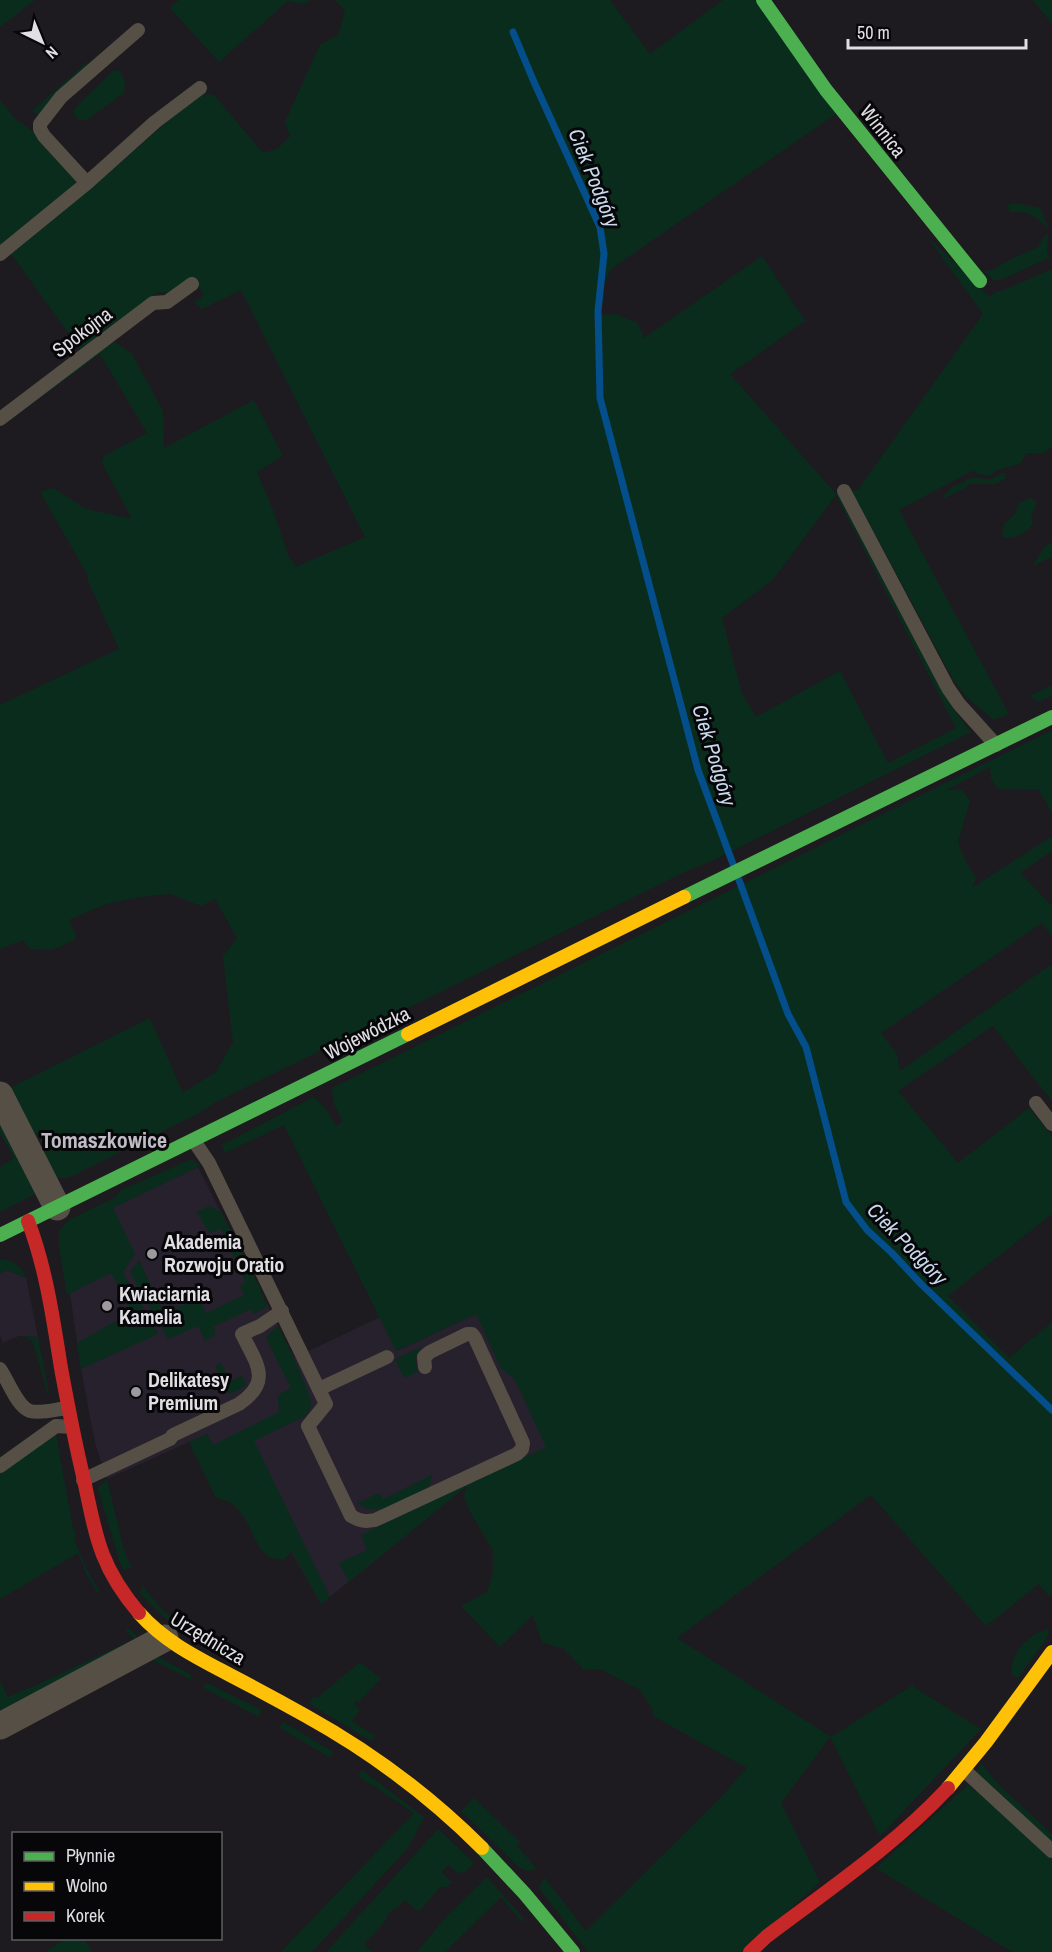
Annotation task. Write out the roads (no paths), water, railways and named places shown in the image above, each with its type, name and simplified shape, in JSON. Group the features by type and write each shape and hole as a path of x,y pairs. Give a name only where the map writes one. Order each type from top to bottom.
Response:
{"street":[{"name":"Winnica","path":"763,0 826,90 980,281"},
{"name":"Wojewódzka","path":"0,1235 1052,717"},
{"path":"0,1095 57,1207"},
{"name":"Urzędnicza","path":"28,1221 37,1243 47,1284 68,1408 94,1532 107,1568 123,1593 141,1616 165,1638 354,1744 447,1813 537,1907 573,1952"},
{"path":"0,1726 165,1638"},
{"path":"750,1952 892,1839 944,1792 964,1770 1052,1652"}],"lane":[{"path":"87,183 44,136 40,124 62,97 138,30"},
{"path":"0,254 87,183 154,122 200,87"},
{"name":"Spokojna","path":"0,419 153,303 167,302 192,284"},
{"path":"844,491 948,688 959,704 996,745"},
{"path":"1036,1103 1052,1124"},
{"path":"194,1141 209,1163 326,1404 308,1426 351,1516 359,1521 367,1522 517,1454 522,1449 523,1443 472,1334 467,1334 430,1352 424,1357 425,1367"},
{"path":"83,1480 170,1439 173,1435 248,1398 255,1391 260,1376 242,1334 260,1326 282,1311"},
{"path":"319,1389 387,1357"},
{"path":"0,1369 19,1402 28,1410 68,1408"},
{"path":"0,1466 56,1426 72,1427"},
{"path":"964,1770 1052,1851"}],"waterway":[{"name":"Ciek Podgóry","path":"513,32 600,227 604,254 598,311 600,398 698,770 733,864"},
{"name":"Ciek Podgóry","path":"739,880 788,1014 806,1047 846,1202 867,1230 1052,1410"}],"place":[{"name":"Akademia Rozwoju Oratio","path":"152,1254"},
{"name":"Kwiaciarnia Kamelia","path":"107,1306"},
{"name":"Delikatesy Premium","path":"136,1392"}],"district":[{"name":"Tomaszkowice","path":"104,1140"}]}
